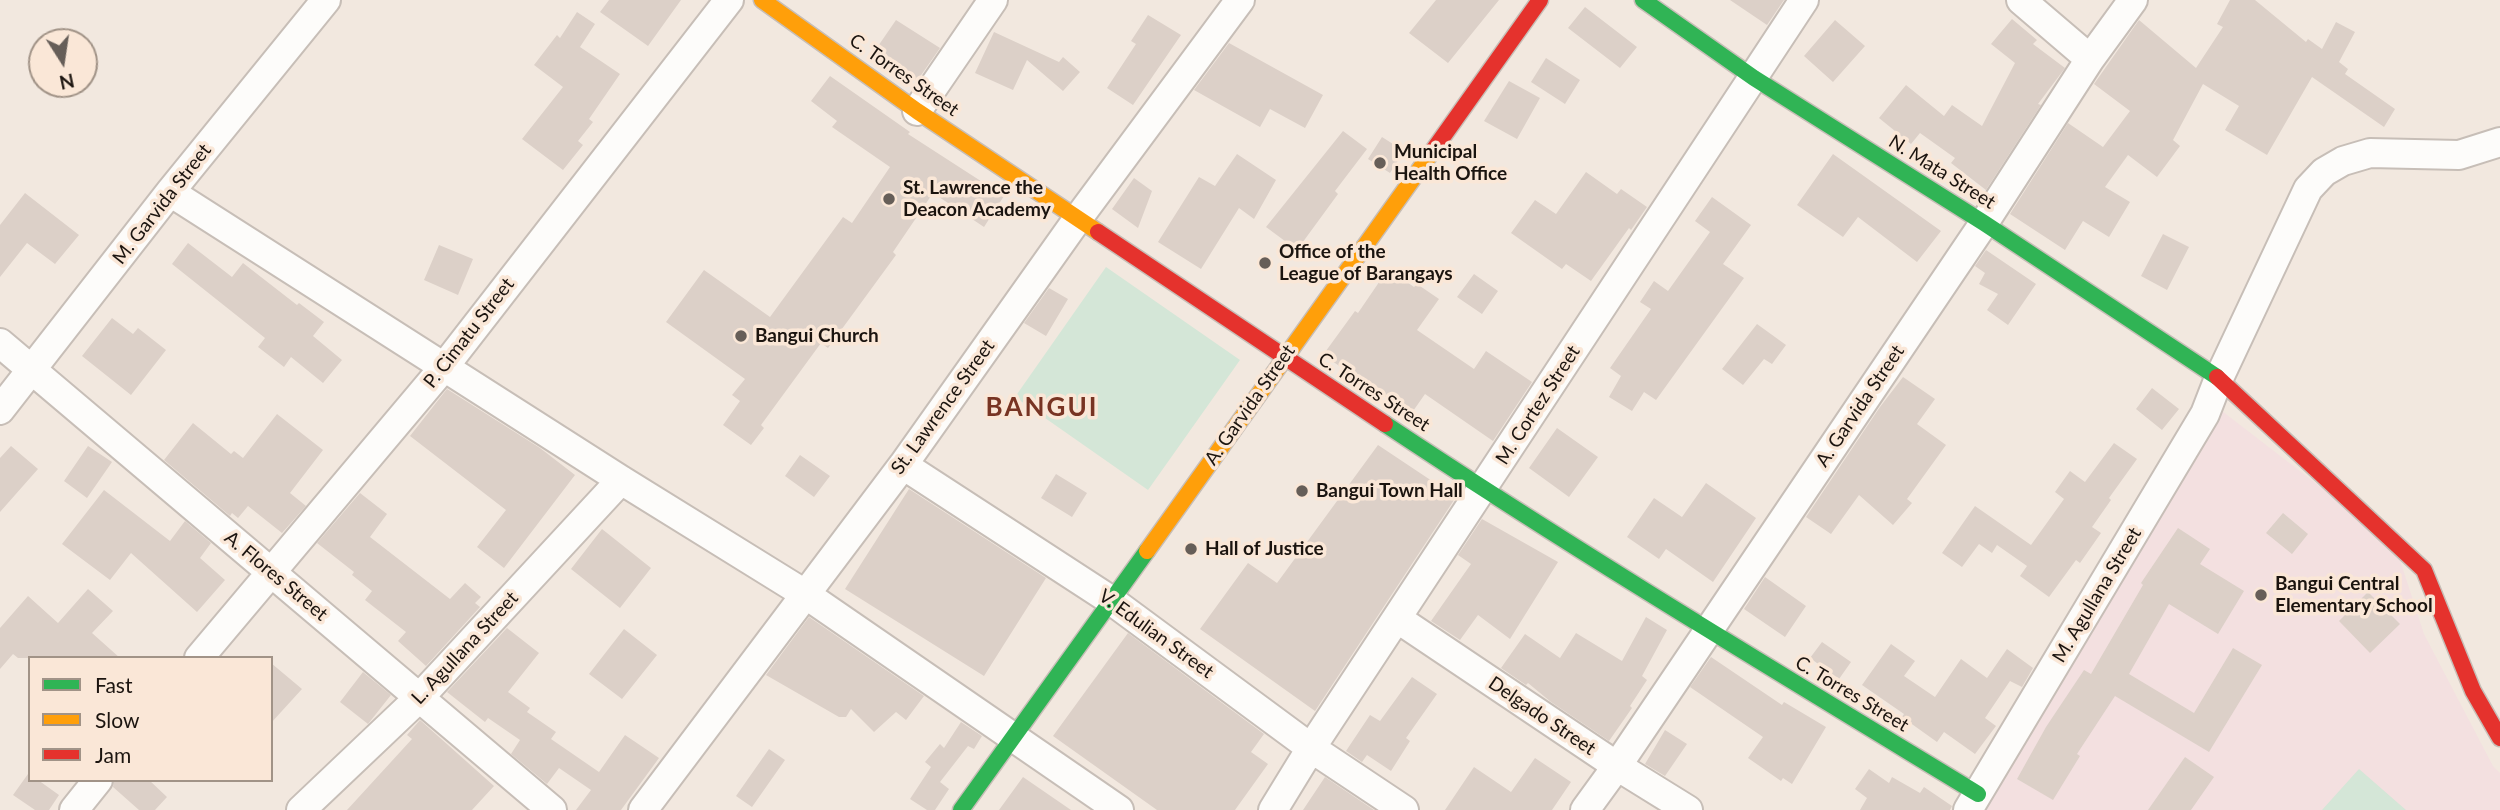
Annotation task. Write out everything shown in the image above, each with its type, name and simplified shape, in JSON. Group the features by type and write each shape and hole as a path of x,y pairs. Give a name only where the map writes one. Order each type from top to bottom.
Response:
{"street":[{"name":"M. Garvida Street","path":"0,410 170,192 326,0"},
{"name":"P. Cimatu Street","path":"200,656 444,367 729,0"},
{"name":"C. Torres Street","path":"762,0 917,111 1079,217 1284,358 1483,489 1708,630 1973,802"},
{"path":"917,111 993,0"},
{"name":"St. Lawrence Street","path":"643,810 903,465 1079,217 1240,0"},
{"name":"A. Garvida Street","path":"961,810 1540,0"},
{"name":"N. Mata Street","path":"1643,0 1754,78 1984,223 2219,377 2424,570 2473,691 2500,737"},
{"name":"M. Cortez Street","path":"1273,810 1311,748 1398,620 1804,0"},
{"path":"2021,0 2090,59"},
{"name":"A. Garvida Street","path":"1584,810 1618,766 1984,223 2090,59 2133,0"},
{"name":"M. Agullana Street","path":"1973,802 2205,414 2219,377 2308,188 2324,172 2343,161 2370,153 2459,155 2500,142"},
{"path":"170,192 805,594 1119,810"},
{"name":"A. Flores Street","path":"0,343 552,810"},
{"name":"V. Edulian Street","path":"903,465 1112,601 1311,748 1404,810"},
{"name":"L. Agullana Street","path":"301,810 419,698 621,480"},
{"name":"Delgado Street","path":"1398,620 1688,810"},
{"path":"74,810 96,782"}],"shaded area":[{"name":"Bangui Central Elementary School","path":"2222,411 2331,495 2399,557 2424,634 2493,766 2500,773 2500,810 1979,810"}],"green space":[{"path":"1106,267 1240,360 1148,490 1015,397"},
{"path":"2359,769 2406,810 2322,810"}],"building":[{"path":"609,0 681,0 648,46 600,12"},
{"path":"1436,0 1499,0 1448,63 1409,33"},
{"path":"1730,0 1784,0 1767,25"},
{"path":"2230,0 2255,0 2306,42 2308,39 2322,49 2336,22 2355,32 2339,62 2348,69 2345,74 2395,109 2384,127 2312,77 2267,155 2225,130 2239,106 2203,84 2173,140 2180,146 2157,177 2128,155 2105,187 2130,202 2109,237 2083,221 2065,250 2010,214 2068,123 2103,147 2130,111 2094,84 2139,20 2196,68 2223,27 2217,24"},
{"path":"1585,7 1637,47 1620,68 1568,28"},
{"path":"577,12 595,24 580,47 620,74 589,119 593,122 578,141 583,145 563,170 522,139 563,87 534,65 557,35 560,38"},
{"path":"1148,15 1181,35 1133,105 1107,88 1136,44 1131,41"},
{"path":"2012,19 2037,40 2033,44 2065,68 2038,104 2041,105 1986,190 1951,163 1955,158 1920,133 1911,144 1879,118 1906,85 1944,116 1952,105 1982,126 2015,63 1991,44"},
{"path":"896,20 940,48 917,81 874,52"},
{"path":"1835,20 1865,46 1833,82 1804,56"},
{"path":"994,32 1059,62 1063,57 1080,72 1063,91 1027,60 1013,90 975,73"},
{"path":"1229,43 1323,95 1305,128 1270,109 1260,127 1194,90"},
{"path":"1546,58 1580,80 1565,104 1531,82"},
{"path":"830,76 910,132 908,134 1004,196 984,227 933,193 893,252 896,255 828,348 821,343 761,425 764,428 751,445 723,425 740,401 732,395 745,379 666,322 704,270 770,317 843,217 852,223 890,167 832,127 837,121 811,101"},
{"path":"1509,81 1540,98 1517,139 1484,121"},
{"path":"1343,131 1367,149 1335,191 1338,194 1297,250 1266,227"},
{"path":"1382,137 1404,151 1390,173 1368,159"},
{"path":"1237,154 1276,180 1254,219 1239,208 1201,269 1158,242 1199,177 1215,186"},
{"path":"1833,154 1941,231 1917,262 1858,217 1843,237 1797,205"},
{"path":"1586,172 1617,194 1621,189 1647,207 1591,281 1566,264 1562,269 1511,233 1535,200 1556,214"},
{"path":"1134,178 1152,191 1138,228 1112,209"},
{"path":"25,193 79,235 55,264 27,243 0,277 0,225"},
{"path":"1712,197 1751,225 1723,264 1744,278 1656,400 1644,392 1632,411 1609,397 1621,376 1610,368 1651,309 1640,302 1654,281 1668,291 1710,232 1695,221"},
{"path":"2163,234 2189,247 2167,290 2141,276"},
{"path":"188,243 232,277 243,263 297,305 299,303 324,322 313,336 342,360 323,383 291,357 284,367 258,347 265,338 172,264"},
{"path":"439,245 473,259 458,295 424,280"},
{"path":"1986,250 2036,284 2008,325 1987,310 1998,294 1979,284 1985,273 1975,266"},
{"path":"1388,269 1414,287 1417,284 1439,299 1417,330 1474,369 1486,351 1532,382 1493,441 1425,394 1411,414 1323,355 1355,311 1358,313"},
{"path":"1474,274 1498,291 1482,314 1457,297"},
{"path":"1049,288 1068,299 1046,336 1024,323"},
{"path":"112,318 133,334 138,328 166,350 131,395 82,356"},
{"path":"1757,324 1786,345 1772,364 1764,359 1743,385 1722,369"},
{"path":"1903,377 1935,399 1917,424 1946,445 1907,499 1912,503 1893,525 1859,495 1831,534 1806,517"},
{"path":"2152,388 2179,409 2162,430 2136,409"},
{"path":"447,389 540,448 575,475 504,568 477,547 506,510 410,436"},
{"path":"277,414 323,450 290,493 306,506 282,533 248,506 238,518 232,513 230,516 164,460 193,423 231,454 234,451 243,458"},
{"path":"1557,428 1598,457 1569,497 1529,468"},
{"path":"2114,443 2137,459 2092,527 2101,533 2080,563 2076,560 2049,597 2020,576 2027,566 1997,545 1992,553 1979,544 1962,567 1942,553 1975,506 2031,545 2064,499 2055,492 2070,471 2085,482"},
{"path":"1378,445 1456,497 1315,711 1200,629 1248,563 1277,583"},
{"path":"11,446 38,469 0,512 0,458"},
{"path":"88,446 112,462 87,498 64,481"},
{"path":"800,455 830,476 814,497 785,476"},
{"path":"1056,474 1087,493 1072,517 1041,498"},
{"path":"1706,483 1756,518 1713,582 1666,549 1659,559 1627,537 1654,498 1682,517"},
{"path":"909,489 1046,578 984,676 845,589"},
{"path":"104,490 170,541 185,521 211,543 200,558 225,580 197,612 131,553 110,580 62,544"},
{"path":"360,493 387,514 370,537 450,599 465,583 481,597 475,603 480,607 426,666 398,641 406,632 365,600 372,591 352,575 354,572 317,543"},
{"path":"2283,513 2308,534 2292,554 2266,533"},
{"path":"1482,519 1558,562 1510,639 1478,615 1460,640 1431,621 1471,564 1458,555"},
{"path":"2178,528 2210,549 2200,564 2244,591 2218,634 2169,604 2129,674 2194,713 2233,648 2262,665 2209,752 2115,696 2077,754 2080,756 2053,800 2017,779 2046,727 2084,670 2091,674 2143,585 2141,583"},
{"path":"602,529 651,568 620,608 571,569"},
{"path":"1765,577 1806,606 1785,637 1744,609"},
{"path":"88,589 113,611 92,633 118,656 18,658 13,654 0,669 0,628 28,596 58,623"},
{"path":"2368,592 2400,624 2370,653 2339,621"},
{"path":"809,617 924,696 906,720 896,712 874,732 851,709 846,717 839,717 766,675"},
{"path":"1646,617 1667,630 1642,676 1647,680 1609,741 1528,683 1526,685 1501,668 1525,634 1560,658 1576,633 1622,661"},
{"path":"507,628 539,653 508,692 530,708 527,712 556,732 551,739 599,772 625,735 659,758 621,810 576,810 591,790 559,768 547,784 511,754 520,740 488,718 485,722 447,692"},
{"path":"624,629 657,655 622,699 589,674"},
{"path":"1128,633 1264,734 1251,752 1268,764 1235,810 1157,810 1053,736"},
{"path":"1822,642 1851,662 1839,679 1810,658"},
{"path":"1891,644 1915,661 1904,676 1935,697 1961,659 1987,678 2007,649 2033,668 2022,687 2010,681 1985,718 1996,726 1975,754 1944,732 1937,742 1902,717 1904,714 1862,685"},
{"path":"1711,657 1782,705 1784,702 1826,727 1792,784 1783,778 1781,781 1748,758 1763,737 1690,687"},
{"path":"273,665 302,689 273,721"},
{"path":"363,672 391,695 368,724 340,702"},
{"path":"1412,677 1437,694 1406,738 1410,741 1391,771 1367,755 1362,762 1346,751 1370,715 1380,721"},
{"path":"420,720 494,786 472,810 347,810 412,739 407,735"},
{"path":"961,722 982,736 974,749 968,746 940,782 949,789 935,810 927,810 910,799 931,767 925,762 940,744 944,748"},
{"path":"1665,730 1687,744 1665,776 1645,764"},
{"path":"769,749 785,760 752,807 736,796"},
{"path":"2185,757 2214,777 2191,810 2148,810"},
{"path":"1535,758 1571,782 1552,810 1445,810 1474,767 1511,792"},
{"path":"1869,769 1889,783 1892,777 1920,793 1924,787 1952,806 1950,810 1860,810 1867,798 1855,789"},
{"path":"28,774 28,782 41,782 59,795 49,810 35,810 13,795"},
{"path":"1023,777 1071,810 999,810"},
{"path":"1325,777 1374,810 1303,810"},
{"path":"114,782 151,782 167,797 155,810 139,810 113,787"}],"traffic: fast":[{"path":"1643,0 1754,78 1984,223 2217,377"},
{"path":"1385,424 1605,566 1978,794"},
{"path":"961,810 1147,551"}],"traffic: slow":[{"path":"762,0 917,111 1098,232"},
{"path":"1147,551 1432,152"}],"traffic: jam":[{"path":"1432,152 1540,0"},
{"path":"1098,232 1385,424"},
{"path":"2217,377 2424,570 2473,691 2500,738"}],"place":[{"name":"Municipal Health Office","path":"1380,163"},
{"name":"St. Lawrence the Deacon Academy","path":"889,199"},
{"name":"Office of the League of Barangays","path":"1265,263"},
{"name":"Bangui Church","path":"741,336"},
{"name":"Bangui Town Hall","path":"1302,491"},
{"name":"Hall of Justice","path":"1191,549"},
{"name":"Bangui Central Elementary School","path":"2261,595"}],"district":[{"name":"BANGUI","path":"1042,408"}]}
